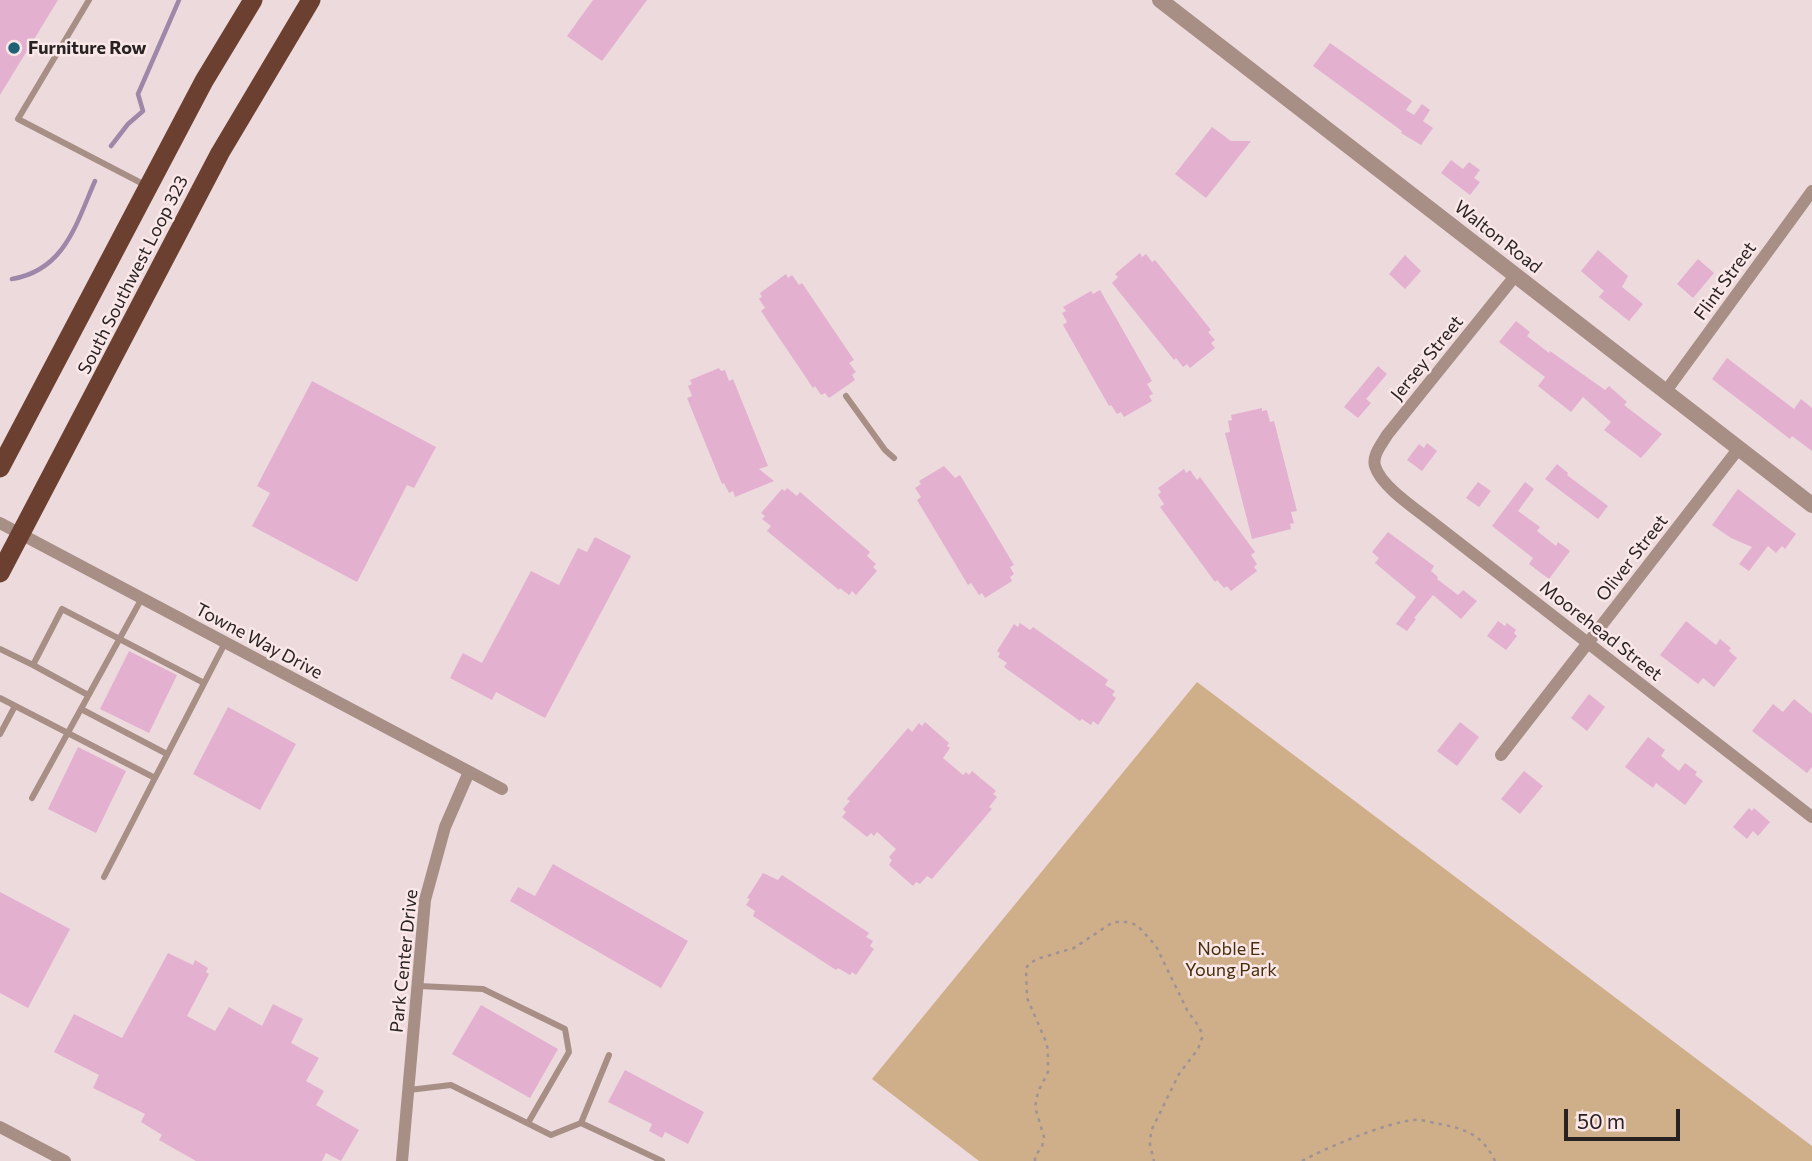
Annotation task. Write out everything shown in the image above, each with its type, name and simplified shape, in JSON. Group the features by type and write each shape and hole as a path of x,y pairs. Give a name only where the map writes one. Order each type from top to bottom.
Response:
{"highway":[{"name":"South Southwest Loop 323","path":"0,468 204,82 253,0"},
{"name":"South Southwest Loop 323","path":"0,573 220,153 311,0"}],"street":[{"name":"Walton Road","path":"1160,0 1812,505"},
{"name":"Flint Street","path":"1666,391 1812,191"},
{"name":"Jersey Street","path":"1375,466 1376,453 1387,435 1516,276"},
{"name":"Oliver Street","path":"1501,755 1739,448"},
{"name":"Moorehead Street","path":"1375,466 1388,486 1812,817"},
{"name":"Towne Way Drive","path":"0,523 502,789"},
{"name":"Park Center Drive","path":"402,1161 425,900 445,827 469,772"},
{"path":"0,1127 65,1161"}],"lane":[{"path":"89,0 18,120 148,187"},
{"path":"846,396 885,450 894,458"},
{"path":"32,798 142,598"},
{"path":"33,665 62,609 204,683"},
{"path":"104,877 225,643"},
{"path":"0,649 88,695"},
{"path":"0,698 155,778"},
{"path":"0,734 15,706"},
{"path":"80,709 167,754"},
{"path":"419,986 483,989 565,1029 569,1052 528,1123"},
{"path":"409,1090 451,1085 551,1135 580,1123 609,1055"},
{"path":"580,1123 662,1161"}],"path":[{"path":"1035,1161 1044,1137 1035,1107 1038,1092 1048,1072 1048,1058 1047,1044 1027,998 1026,968 1040,958 1074,948 1113,922 1126,922 1137,925 1156,946 1188,1012 1200,1028 1202,1038 1198,1049 1179,1074 1151,1132 1150,1144 1154,1161"},
{"path":"1302,1161 1393,1124 1416,1120 1473,1133 1490,1150 1495,1161"}],"green space":[{"name":"Noble E. Young Park","path":"1197,682 1812,1146 1812,1161 979,1161 872,1079"}],"building":[{"name":"Furniture Row","path":"0,0 58,0 0,95"},
{"path":"593,0 647,0 602,61 567,36"},
{"path":"1330,43 1412,101 1406,110 1414,115 1422,104 1430,110 1423,121 1433,128 1421,145 1401,133 1402,131 1313,66"},
{"path":"1212,127 1231,141 1251,141 1206,198 1175,174"},
{"path":"1451,160 1463,169 1469,162 1480,170 1474,178 1480,182 1470,195 1441,173"},
{"path":"1598,250 1628,276 1622,287 1643,304 1629,321 1599,297 1604,291 1581,271"},
{"path":"1140,253 1142,257 1146,254 1152,262 1155,260 1211,330 1208,332 1215,340 1211,343 1215,348 1190,368 1187,364 1183,367 1176,358 1174,360 1112,283 1118,277 1115,274"},
{"path":"1405,255 1421,271 1405,289 1389,274"},
{"path":"1698,259 1714,273 1693,298 1677,284"},
{"path":"786,274 788,278 792,275 799,285 802,283 854,360 849,363 856,372 852,375 855,380 829,398 825,393 821,395 815,386 813,388 761,311 765,308 759,299 762,297 760,293"},
{"path":"1100,290 1152,381 1147,384 1153,394 1149,396 1152,401 1124,417 1121,412 1117,414 1111,405 1109,406 1063,325 1067,322 1062,313 1066,311 1063,307 1091,291 1093,294"},
{"path":"1516,321 1530,332 1527,336 1549,353 1550,351 1605,390 1609,386 1627,402 1624,405 1662,434 1641,458 1604,430 1611,422 1583,397 1571,412 1538,386 1545,377 1499,342"},
{"path":"1727,358 1794,409 1801,399 1812,408 1812,451 1792,436 1790,439 1712,379"},
{"path":"1378,366 1387,374 1366,399 1371,403 1358,418 1344,407"},
{"path":"719,368 721,371 725,370 729,381 733,379 768,466 759,469 774,481 735,497 733,491 729,493 724,483 722,484 687,398 692,396 688,386 692,384 690,380"},
{"path":"312,381 436,447 414,488 407,485 357,582 252,526 270,493 257,486"},
{"path":"1262,408 1262,411 1267,410 1270,422 1274,421 1297,511 1291,512 1294,523 1290,524 1291,529 1252,539 1225,433 1230,432 1228,421 1232,420 1231,415"},
{"path":"1427,443 1437,451 1422,471 1407,460 1419,444 1424,448"},
{"path":"1557,464 1567,475 1608,506 1598,519 1545,479"},
{"path":"944,466 955,478 960,475 1014,565 1010,567 1014,574 1010,577 1012,581 985,598 982,593 979,595 971,583 968,585 917,500 921,497 915,488 921,484 919,481"},
{"path":"1184,469 1186,473 1190,470 1197,480 1200,477 1255,552 1251,555 1257,564 1254,567 1257,571 1231,591 1217,580 1215,582 1160,507 1164,504 1158,495 1161,492 1158,488"},
{"path":"1478,482 1491,491 1479,507 1466,498"},
{"path":"1525,482 1534,489 1518,511 1540,527 1537,531 1556,546 1558,542 1570,551 1549,579 1529,564 1533,558 1492,526"},
{"path":"787,488 797,496 800,492 870,552 867,556 876,564 873,567 877,571 856,595 852,591 849,595 840,588 839,590 767,531 771,526 762,519 765,516 761,513 782,489 785,491"},
{"path":"1738,489 1796,534 1785,549 1782,546 1776,553 1768,546 1749,571 1739,564 1752,547 1731,538 1712,525"},
{"path":"1388,532 1434,566 1431,571 1437,579 1458,595 1463,590 1477,601 1461,619 1433,595 1407,631 1396,624 1416,597 1375,563 1379,558 1372,552"},
{"path":"595,537 631,556 545,718 496,692 492,700 450,678 463,653 482,663 531,571 559,585 578,548 587,552"},
{"path":"1498,621 1505,626 1507,623 1516,630 1514,633 1517,636 1506,650 1487,636"},
{"path":"1686,621 1716,645 1720,639 1731,648 1729,651 1737,658 1714,687 1703,678 1698,684 1660,655"},
{"path":"1020,623 1030,630 1033,627 1108,680 1105,685 1115,691 1112,695 1116,698 1098,725 1093,721 1091,725 1082,719 1080,721 1004,667 1007,663 998,657 1000,653 997,651 1014,624 1018,627"},
{"path":"129,651 177,675 149,733 100,709"},
{"path":"1589,694 1605,707 1587,731 1571,718"},
{"path":"1794,699 1812,714 1812,767 1807,773 1752,731 1773,704 1783,712"},
{"path":"228,707 296,744 260,810 193,774"},
{"path":"925,722 949,743 947,746 950,748 943,758 963,775 966,772 969,775 972,771 996,791 993,794 997,797 989,807 992,809 932,879 927,876 920,884 916,882 913,886 889,865 892,860 889,857 896,849 877,832 874,836 871,833 867,837 842,817 846,812 843,809 850,801 847,799 908,728 912,732 919,723 922,726"},
{"path":"1460,722 1479,737 1457,766 1437,751"},
{"path":"1648,737 1665,750 1661,756 1679,771 1685,763 1697,772 1695,775 1703,781 1685,805 1656,783 1653,788 1625,767"},
{"path":"78,747 126,771 96,833 48,809"},
{"path":"1524,771 1543,786 1520,814 1501,799"},
{"path":"1749,808 1752,811 1754,808 1770,822 1758,836 1753,831 1747,839 1733,827"},
{"path":"553,864 688,941 661,988 510,901 518,887 535,896"},
{"path":"763,873 778,880 782,875 869,933 866,937 873,941 870,946 874,949 856,975 852,972 850,975 838,968 836,970 753,916 755,911 746,905 750,899 747,898"},
{"path":"0,892 70,929 28,1008 0,993"},
{"path":"168,953 193,965 195,960 208,968 206,972 209,974 187,1016 215,1031 229,1007 262,1026 273,1004 303,1019 291,1043 319,1058 306,1081 324,1091 316,1105 359,1130 341,1161 326,1153 322,1161 196,1161 159,1140 162,1135 141,1122 145,1114 93,1088 99,1075 54,1052 74,1014 122,1038"},
{"path":"481,1005 558,1049 530,1098 452,1054"},
{"path":"625,1070 704,1112 688,1144 665,1132 662,1138 649,1131 652,1124 608,1102"}],"waterway":[{"path":"111,146 128,124 143,111 138,94 179,0"},
{"path":"12,279 30,274 57,255 74,229 95,181"}],"place":[{"name":"Furniture Row","path":"14,48"}]}
